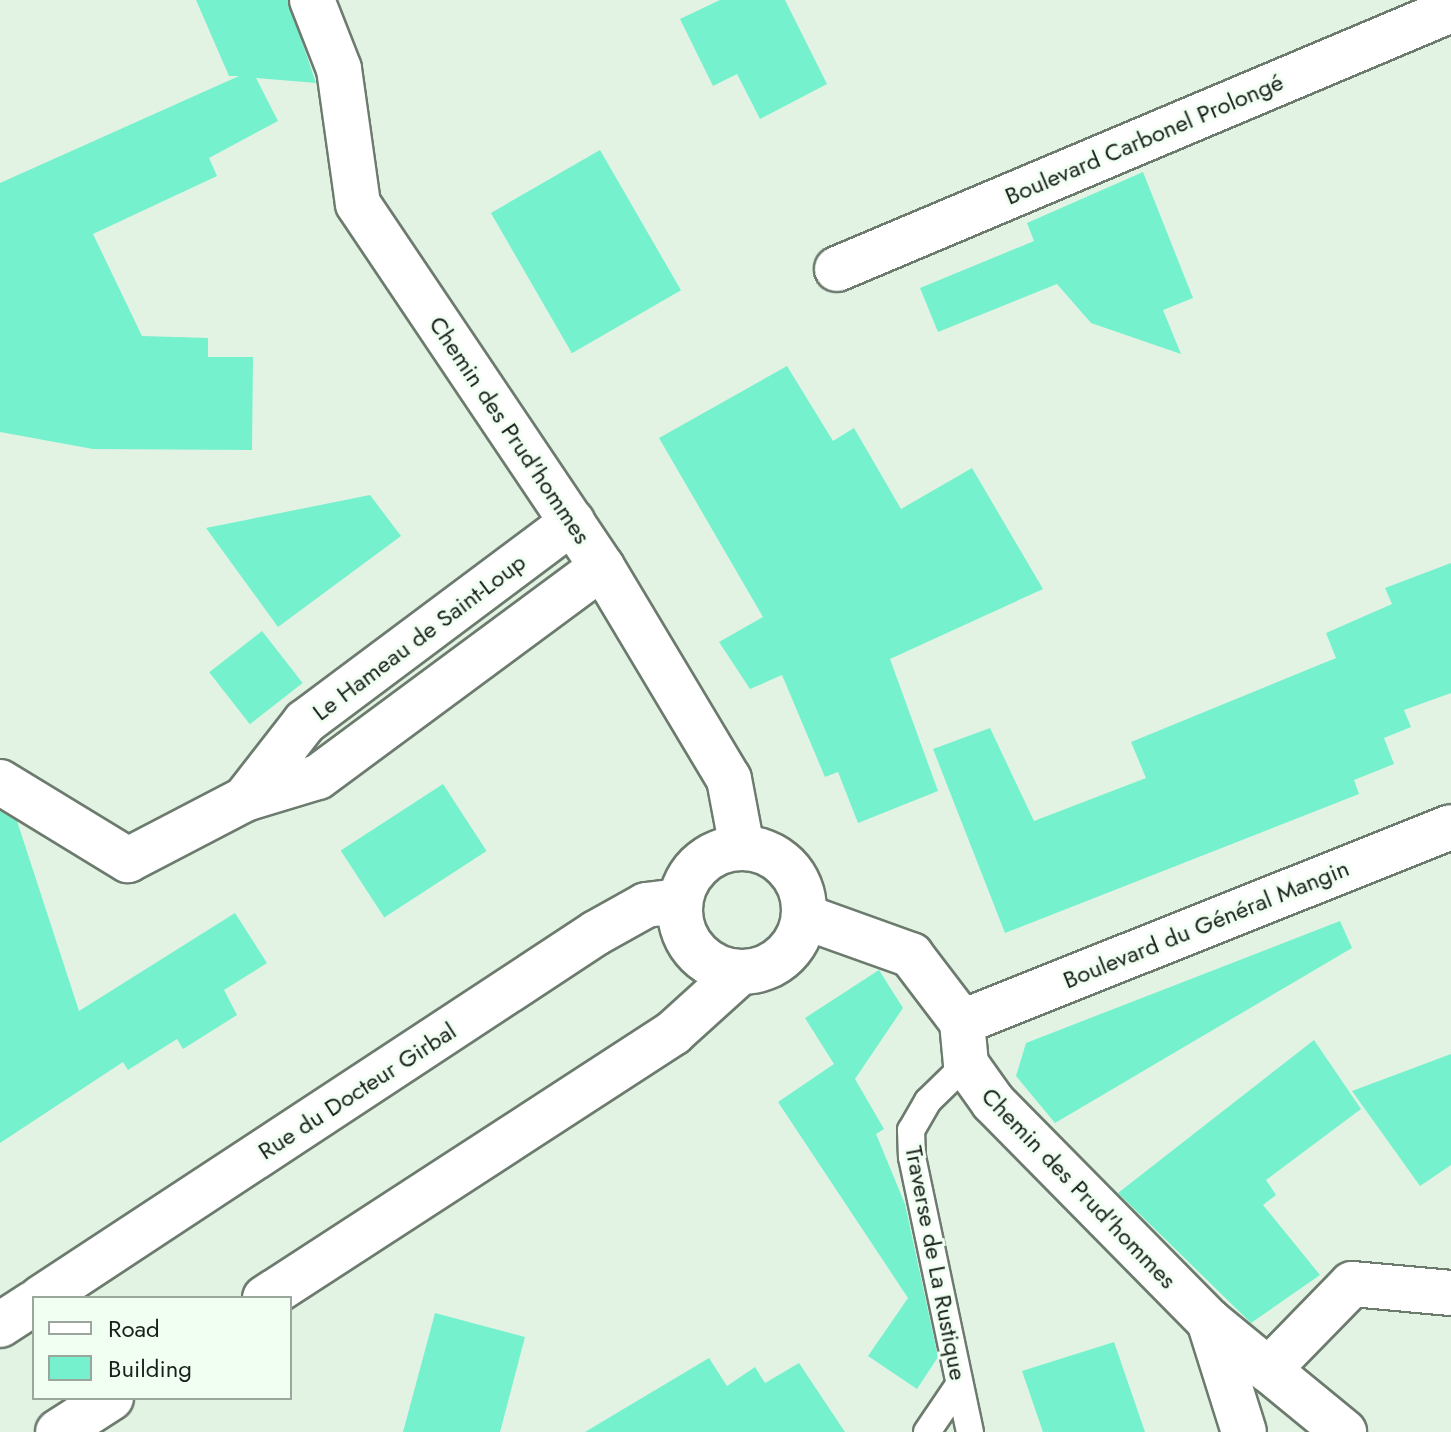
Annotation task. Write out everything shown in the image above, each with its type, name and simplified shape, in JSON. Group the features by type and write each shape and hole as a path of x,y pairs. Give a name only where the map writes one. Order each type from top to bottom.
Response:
{"street":[{"name":"Chemin des Prud'hommes","path":"312,0 339,69 358,204 602,567 729,779 742,848"},
{"name":"Boulevard Carbonel Prolongé","path":"837,269 1451,10"},
{"name":"Le Hameau de Saint-Loup","path":"245,799 305,722 572,522"},
{"name":"Le Hameau de Saint-Loup","path":"0,782 128,860 245,799 318,777 602,567"},
{"name":"Boulevard du Général Mangin","path":"964,1043 1451,827"},
{"path":"268,1296 673,1033 738,974 774,965 789,952 805,917 804,896 781,862 742,848 701,863 679,901 684,935 706,961 738,974"},
{"name":"Rue du Docteur Girbal","path":"44,1296 596,933 646,905 679,901"},
{"name":"Chemin des Prud'hommes","path":"805,917 911,955 964,1043 1092,1207 1209,1321 1344,1432"},
{"path":"1268,1370 1352,1284 1451,1293"},
{"path":"0,1325 32,1304"},
{"path":"1209,1321 1244,1432"},
{"path":"58,1432 108,1400"}],"lane":[{"name":"Traverse de La Rustique","path":"964,1043 911,1130 970,1432"},
{"path":"927,1432 959,1385"}],"building":[{"path":"196,0 288,0 316,83 256,78 278,121 209,158 217,176 93,234 142,336 208,338 208,357 253,357 252,450 93,449 0,432 0,183 239,76 229,76"},
{"path":"720,0 785,0 827,84 760,119 737,74 713,86 680,19"},
{"path":"600,150 681,290 572,353 491,213"},
{"path":"1143,172 1193,298 1163,310 1181,354 1091,323 1057,284 938,332 920,288 1034,241 1027,223"},
{"path":"787,366 833,441 854,428 901,509 972,468 1043,589 890,659 938,791 858,823 838,772 825,777 782,675 750,689 719,642 763,617 659,438"},
{"path":"370,495 401,536 278,627 206,528"},
{"path":"1451,563 1451,693 1404,710 1411,727 1384,738 1394,764 1354,780 1359,794 1005,933 933,749 990,728 1034,821 1146,778 1131,742 1336,658 1326,633 1392,604 1385,588"},
{"path":"262,631 303,683 250,724 209,672"},
{"path":"443,784 487,851 384,918 341,850"},
{"path":"0,811 17,821 79,1011 235,913 267,963 224,990 237,1015 183,1049 177,1039 128,1070 123,1062 0,1143"},
{"path":"1340,921 1352,948 1055,1123 1016,1076 1026,1043"},
{"path":"879,970 903,1008 855,1079 884,1129 876,1134 905,1204 938,1357 917,1389 868,1356 908,1298 778,1102 834,1064 805,1018"},
{"path":"1314,1040 1361,1109 1266,1180 1276,1195 1263,1205 1320,1275 1251,1323 1118,1193"},
{"path":"1451,1054 1451,1165 1420,1186 1352,1091"},
{"path":"435,1313 525,1337 500,1432 403,1432"},
{"path":"1114,1342 1145,1432 1043,1432 1022,1371"},
{"path":"709,1358 727,1386 755,1367 765,1383 799,1363 845,1432 585,1432"}]}
